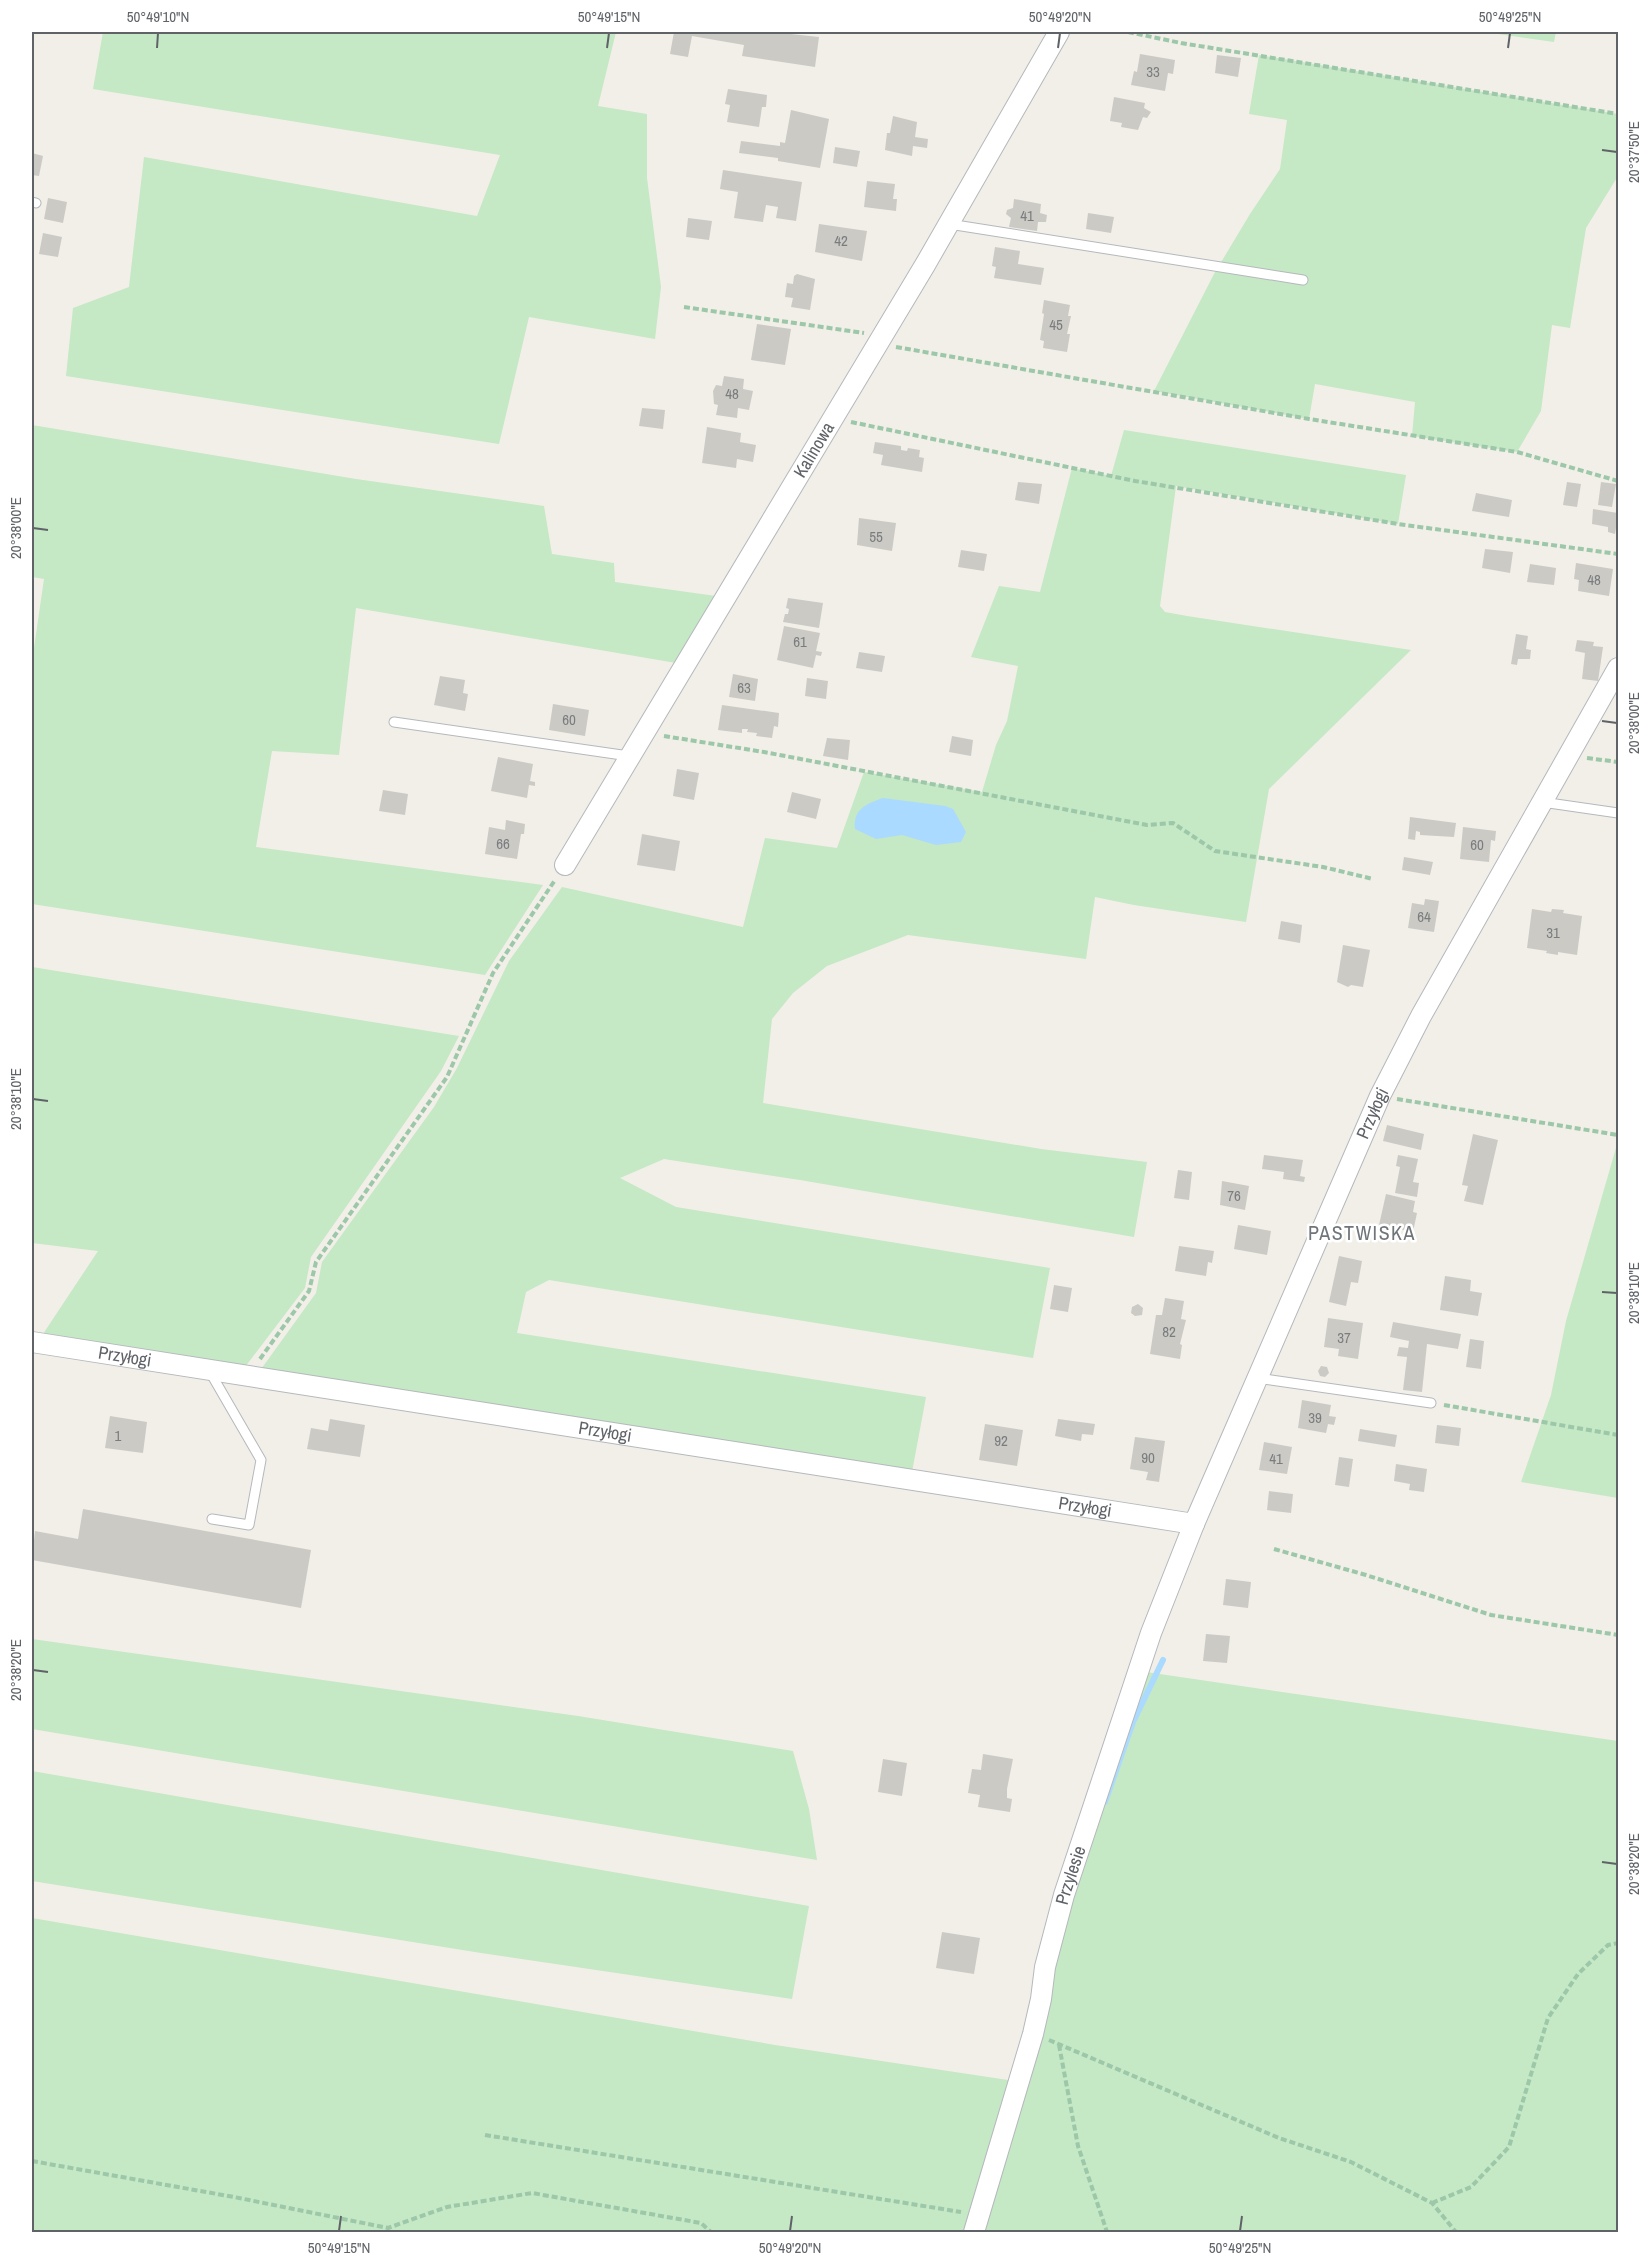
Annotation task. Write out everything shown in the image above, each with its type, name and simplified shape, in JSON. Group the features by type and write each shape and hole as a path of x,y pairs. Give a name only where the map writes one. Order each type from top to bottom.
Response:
{"street":[{"name":"Kalinowa","path":"565,865 880,340 1059,32"},
{"name":"Przyłogi","path":"32,1342 1194,1524 1380,1096 1421,1016 1618,668"},
{"name":"Przylesie","path":"974,2232 1033,2034 1045,1967 1064,1895 1151,1633 1194,1524"}],"lane":[{"path":"948,224 1303,280"},
{"path":"394,722 631,757"},
{"path":"1542,802 1618,813"},
{"path":"210,1371 261,1460 249,1525 212,1518"},
{"path":"1257,1378 1431,1403"}],"path":[{"path":"1128,32 1180,43 1618,114"},
{"path":"684,307 880,340 1309,419 1517,452 1618,481"},
{"path":"832,419 1135,481 1398,524 1618,554"},
{"path":"646,733 764,752 1147,825 1173,823 1215,851 1323,867 1373,879"},
{"path":"1569,756 1618,762"},
{"path":"247,1377 309,1291 316,1262 447,1077 494,973 565,865"},
{"path":"1380,1096 1618,1135"},
{"path":"1431,1403 1618,1435"},
{"path":"1274,1549 1366,1575 1491,1615 1618,1635"},
{"path":"1431,2203 1471,2187 1509,2147 1548,2018 1578,1974 1608,1945 1618,1943"},
{"path":"1033,2034 1279,2138 1351,2162 1431,2203 1456,2232"},
{"path":"1059,2044 1078,2146 1107,2232"},
{"path":"485,2135 964,2213"},
{"path":"32,2161 234,2197 388,2228 447,2207 532,2193 701,2223 711,2232"}],"green space":[{"path":"103,32 616,32 598,106 647,114 647,178 661,287 655,339 529,317 499,444 66,376 73,308 129,287 144,157 477,216 500,155 93,89"},
{"path":"1484,32 1556,32 1554,42"},
{"path":"1259,55 1618,114 1618,176 1586,228 1570,328 1552,325 1541,411 1517,452 1412,436 1415,402 1315,384 1309,419 1154,391 1214,274 1280,169 1287,120 1249,114"},
{"path":"32,425 356,479 544,506 552,554 614,563 615,582 716,596 676,663 356,608 339,755 272,751 256,847 543,885 485,975 32,904 32,662 44,579 32,577"},
{"path":"1124,430 1406,475 1398,524 1176,486 1160,606 1165,612 1187,616 1411,650 1269,789 1246,922 1095,897 1086,959 908,935 827,966 793,993 772,1019 763,1103 1041,1149 1147,1162 1134,1237 664,1159 620,1178 676,1207 1050,1268 1033,1358 549,1280 526,1292 517,1333 926,1397 912,1472 259,1372 316,1293 322,1262 434,1107 457,1068 509,961 562,887 743,927 765,838 837,848 864,772 982,792 996,745 1007,721 1018,666 971,657 999,586 1040,592 1072,468 1111,476"},
{"path":"32,967 459,1036 441,1071 311,1257 305,1288 245,1367 43,1334 98,1251 32,1243"},
{"path":"1618,1141 1618,1498 1521,1482 1551,1395 1566,1321"},
{"path":"32,1639 578,1716 793,1751 809,1809 817,1860 32,1729"},
{"path":"1146,1672 1618,1741 1618,2232 32,2232 32,1918 775,2045 1008,2080 1022,2088 1073,1897"},
{"path":"32,1771 809,1906 792,1999 481,1953 32,1881"}],"water":[{"path":"883,798 953,809 966,832 961,842 936,845 902,835 876,839 855,829 858,812 866,805"}],"building":[{"path":"674,32 772,32 819,37 815,67 742,56 744,45 692,36 688,57 670,54"},
{"path":"1140,54 1175,60 1173,74 1168,73 1165,91 1131,85 1134,71 1137,72"},
{"path":"1217,55 1241,58 1238,77 1215,73"},
{"path":"728,89 767,95 766,107 762,107 759,127 727,122 730,105 725,104"},
{"path":"1114,97 1145,103 1144,108 1151,112 1147,118 1143,117 1138,130 1121,127 1122,123 1110,121"},
{"path":"791,110 829,119 820,168 778,161 778,158 739,153 741,141 780,146 780,142 785,143"},
{"path":"893,116 917,122 915,137 928,139 927,148 913,146 912,156 885,150 887,133 890,133"},
{"path":"835,147 860,151 857,167 833,163"},
{"path":"32,153 43,156 39,176 32,175"},
{"path":"723,170 802,182 796,221 776,218 778,207 766,205 763,222 734,218 738,192 720,189"},
{"path":"867,181 895,184 893,199 897,199 896,211 864,207"},
{"path":"48,198 67,202 63,223 44,219"},
{"path":"1014,199 1041,204 1040,213 1047,215 1046,222 1038,222 1037,231 1009,227 1011,218 1006,214 1007,210 1013,208"},
{"path":"1088,213 1114,217 1111,233 1086,229"},
{"path":"688,218 712,221 709,240 686,237"},
{"path":"819,224 867,231 862,261 815,252"},
{"path":"43,233 62,237 58,257 39,254"},
{"path":"995,247 1020,251 1018,264 1044,268 1041,285 994,278 996,267 992,266"},
{"path":"797,274 815,279 810,310 791,307 793,298 785,297 787,283 793,284 794,276"},
{"path":"1044,300 1070,305 1068,316 1071,316 1067,334 1070,334 1067,352 1043,348 1044,341 1040,340"},
{"path":"757,324 791,329 785,365 751,360"},
{"path":"724,376 744,379 743,389 753,391 749,410 738,408 737,418 716,415 718,405 714,404 713,391 716,385 722,386"},
{"path":"642,408 665,410 663,429 639,426"},
{"path":"707,427 741,433 740,442 756,445 753,462 737,459 736,468 702,463"},
{"path":"875,442 901,446 901,450 907,451 908,448 920,450 919,457 924,458 922,472 881,465 883,455 873,453"},
{"path":"1018,482 1042,484 1039,504 1015,500"},
{"path":"1567,482 1581,484 1577,507 1563,505"},
{"path":"1601,482 1616,484 1612,507 1598,505"},
{"path":"1476,493 1512,500 1509,517 1472,511"},
{"path":"1593,509 1618,513 1618,529 1616,528 1615,534 1608,532 1608,527 1592,524"},
{"path":"859,518 896,523 892,551 857,545"},
{"path":"1485,549 1513,552 1510,573 1482,568"},
{"path":"961,550 987,554 984,571 958,567"},
{"path":"1576,563 1613,569 1609,596 1578,591 1579,580 1574,579"},
{"path":"1530,564 1556,568 1554,585 1527,582"},
{"path":"788,598 823,603 819,628 783,622 785,614 788,614 789,609 786,608"},
{"path":"784,626 820,633 816,651 822,652 821,656 816,655 813,668 777,660"},
{"path":"1516,634 1528,636 1526,649 1531,650 1530,659 1518,659 1517,665 1511,664"},
{"path":"1577,640 1594,642 1593,646 1603,647 1598,681 1582,679 1585,653 1575,651"},
{"path":"859,652 885,656 882,672 856,668"},
{"path":"733,674 758,679 755,701 729,697"},
{"path":"440,676 465,680 463,693 468,694 465,711 434,705"},
{"path":"807,678 828,681 826,699 805,696"},
{"path":"553,704 589,710 585,736 549,730"},
{"path":"722,705 779,713 778,727 774,726 772,738 756,736 757,733 747,732 748,729 742,729 742,733 718,730"},
{"path":"952,736 973,740 971,756 949,752"},
{"path":"827,738 850,740 848,760 823,756"},
{"path":"498,757 533,764 530,781 535,782 535,786 529,785 527,798 491,791"},
{"path":"677,769 699,773 694,800 673,796"},
{"path":"383,790 408,794 405,815 379,811"},
{"path":"792,792 821,799 816,819 787,812"},
{"path":"1410,817 1456,823 1454,837 1420,835 1420,832 1416,831 1415,840 1408,839"},
{"path":"506,820 525,824 517,859 485,854 489,827 505,830"},
{"path":"1463,827 1496,831 1495,841 1491,840 1489,862 1460,859"},
{"path":"642,834 680,841 675,871 637,865"},
{"path":"1404,857 1433,862 1430,875 1402,870"},
{"path":"1425,899 1439,901 1434,932 1408,928 1412,903 1424,905"},
{"path":"1532,909 1551,912 1552,909 1564,910 1563,913 1582,916 1577,955 1558,952 1558,955 1527,948"},
{"path":"1281,921 1302,925 1300,943 1278,939"},
{"path":"1343,945 1370,950 1363,987 1351,985 1348,987 1337,982"},
{"path":"1387,1125 1424,1134 1421,1150 1383,1141"},
{"path":"1473,1134 1498,1140 1483,1205 1464,1201 1468,1186 1462,1185"},
{"path":"1264,1155 1303,1160 1300,1176 1305,1177 1304,1182 1283,1179 1284,1172 1262,1169"},
{"path":"1398,1155 1418,1159 1413,1182 1419,1183 1417,1197 1395,1193 1400,1167 1396,1166"},
{"path":"1178,1170 1192,1172 1189,1200 1174,1198"},
{"path":"1222,1181 1249,1186 1245,1210 1220,1205"},
{"path":"1386,1194 1415,1201 1413,1212 1417,1213 1413,1232 1379,1225"},
{"path":"1238,1225 1271,1231 1267,1255 1234,1249"},
{"path":"1179,1246 1214,1251 1212,1263 1208,1262 1206,1276 1175,1271"},
{"path":"1339,1256 1362,1261 1358,1283 1351,1282 1346,1306 1329,1302"},
{"path":"1445,1276 1471,1280 1470,1291 1482,1293 1478,1316 1440,1310"},
{"path":"1054,1285 1072,1288 1068,1312 1050,1309"},
{"path":"1165,1298 1184,1301 1181,1319 1186,1320 1180,1344 1182,1345 1180,1359 1150,1354 1156,1315 1162,1315"},
{"path":"1138,1304 1143,1308 1142,1315 1135,1316 1131,1313 1132,1307"},
{"path":"1328,1318 1363,1323 1358,1359 1338,1356 1339,1349 1324,1347"},
{"path":"1393,1322 1461,1334 1458,1349 1427,1344 1422,1392 1403,1390 1407,1357 1397,1356 1399,1347 1408,1348 1409,1341 1390,1337"},
{"path":"1470,1339 1484,1341 1481,1369 1466,1367"},
{"path":"1321,1366 1327,1367 1329,1373 1325,1377 1320,1376 1318,1371"},
{"path":"1302,1400 1331,1405 1329,1416 1336,1417 1334,1425 1328,1424 1326,1433 1298,1428"},
{"path":"110,1416 147,1422 143,1453 105,1448"},
{"path":"330,1419 365,1425 360,1457 307,1449 311,1428 328,1431"},
{"path":"1058,1419 1095,1424 1093,1435 1082,1434 1081,1441 1055,1436"},
{"path":"985,1424 1023,1430 1017,1466 979,1460"},
{"path":"1437,1425 1461,1428 1459,1446 1435,1443"},
{"path":"1360,1429 1397,1435 1395,1447 1358,1441"},
{"path":"1135,1437 1165,1441 1159,1482 1146,1480 1148,1472 1130,1469"},
{"path":"1264,1442 1292,1447 1287,1474 1259,1470"},
{"path":"1339,1457 1353,1459 1349,1487 1335,1485"},
{"path":"1396,1464 1427,1469 1424,1492 1409,1490 1410,1484 1394,1481"},
{"path":"1269,1491 1293,1494 1291,1513 1267,1510"},
{"path":"83,1509 311,1550 301,1608 32,1560 35,1531 78,1539"},
{"path":"1226,1579 1251,1582 1248,1608 1223,1605"},
{"path":"1206,1634 1230,1636 1227,1663 1203,1661"},
{"path":"983,1754 1013,1759 1007,1789 1007,1798 1012,1799 1010,1812 978,1807 980,1795 968,1793 972,1769 981,1770"},
{"path":"883,1759 907,1763 902,1796 878,1792"},
{"path":"942,1932 980,1938 974,1974 936,1968"}],"waterway":[{"path":"1105,1802 1133,1722 1163,1660"}],"district":[{"name":"PASTWISKA","path":"1362,1233"}]}
